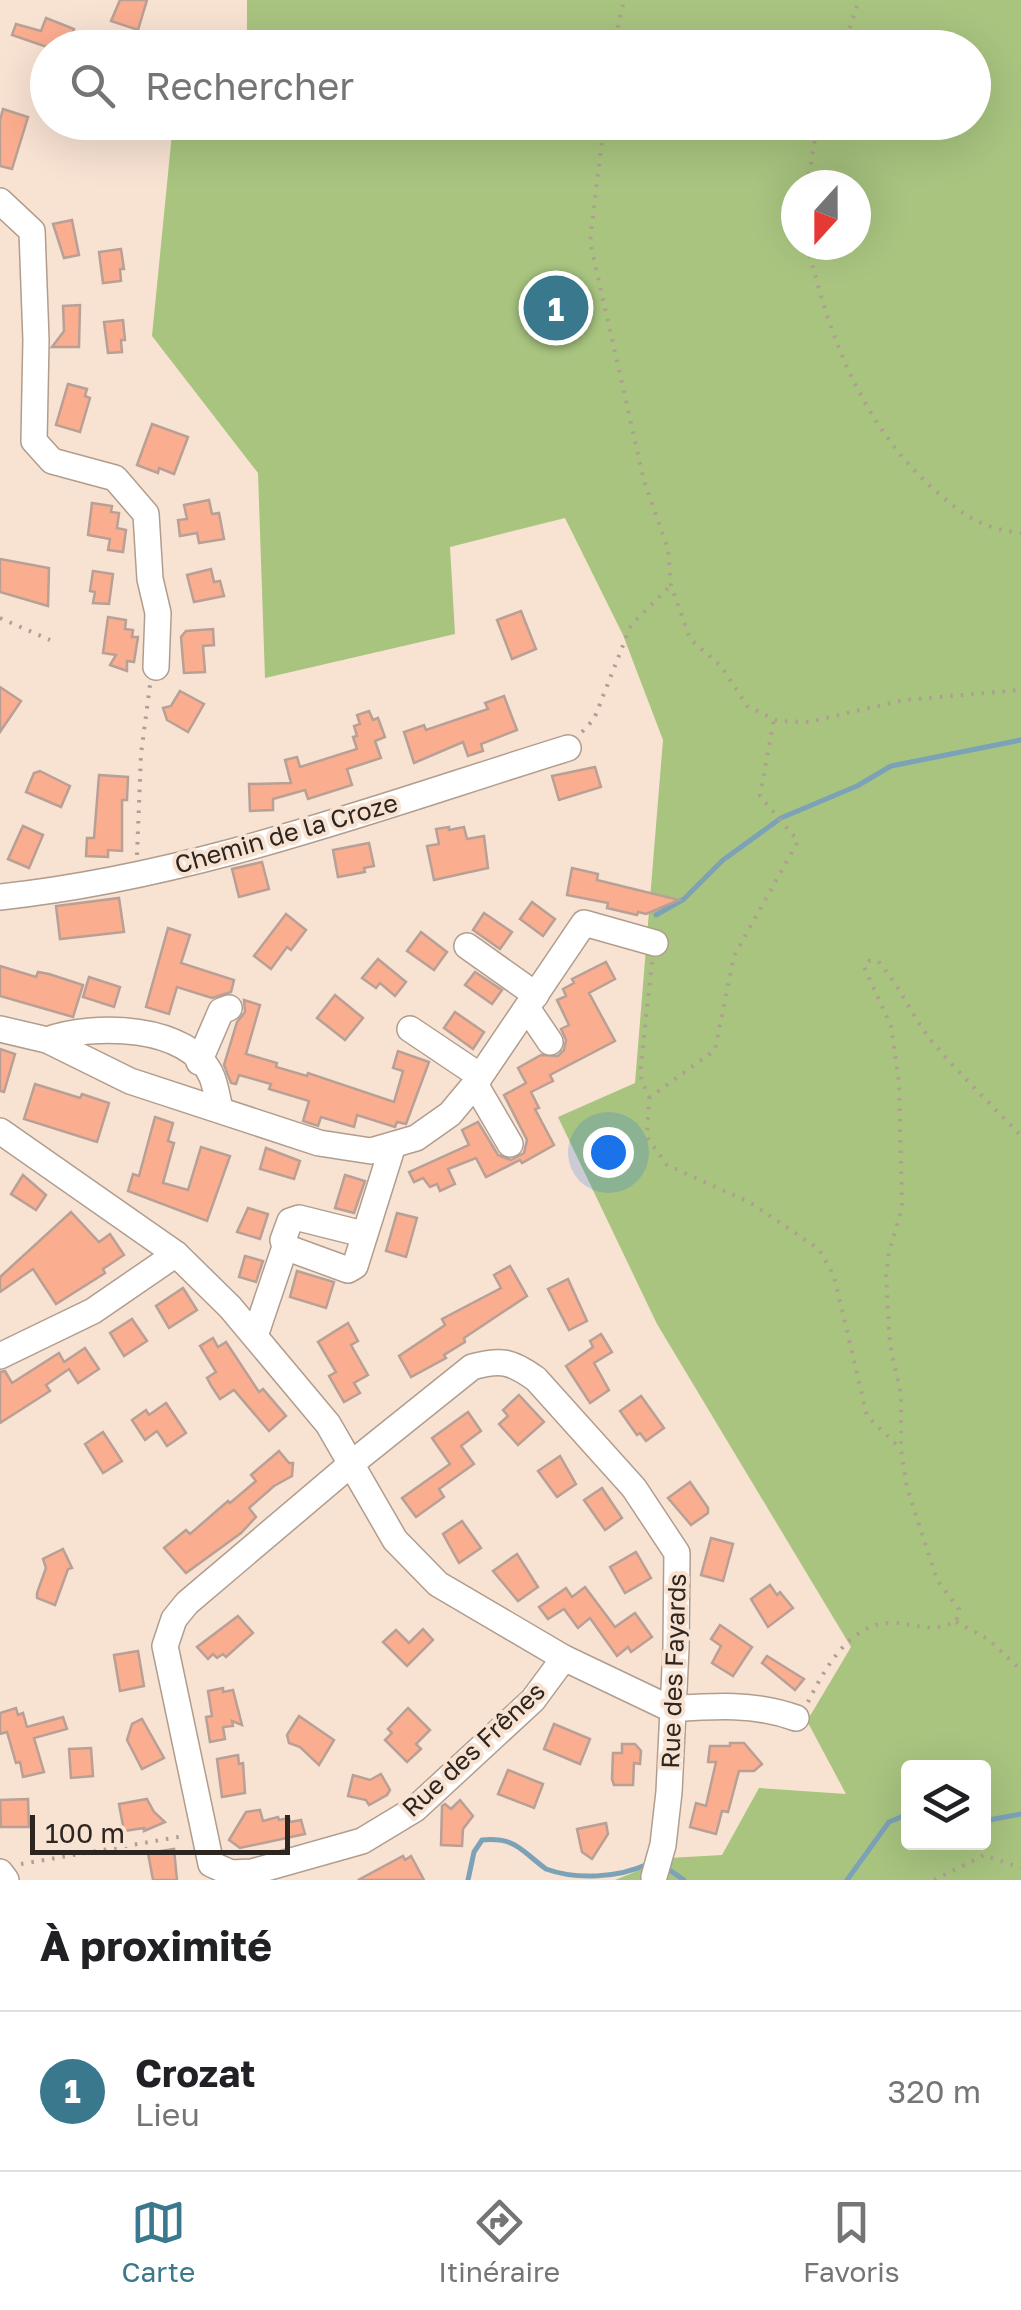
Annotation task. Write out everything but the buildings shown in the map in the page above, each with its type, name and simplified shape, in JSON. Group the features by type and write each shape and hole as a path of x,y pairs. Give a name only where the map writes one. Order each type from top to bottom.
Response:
{"street":[{"path":"0,202 32,231 34,441 52,460 115,478 146,514 150,579 158,613 156,667"},
{"name":"Chemin de la Croze","path":"0,897 231,854 568,748"},
{"path":"0,1028 47,1040 130,1081 319,1143 371,1151 416,1138 450,1114 584,923 654,943"},
{"path":"466,946 531,1002 550,1042"},
{"path":"200,1062 221,1011 228,1008"},
{"path":"410,1029 477,1080 510,1144"},
{"path":"47,1040 68,1032 151,1033 188,1050 212,1074 220,1108"},
{"path":"0,1132 84,1186 176,1254 230,1306 328,1424 396,1540 438,1584 564,1658 671,1710 727,1705 775,1710 796,1718"},
{"path":"285,1247 348,1270 355,1266 393,1145"},
{"path":"254,1336 290,1221 299,1218 362,1237"},
{"path":"0,1356 93,1311 176,1254"},
{"name":"Rue des Fayards","path":"351,1464 472,1367 497,1360 521,1368 536,1379 634,1488 677,1553 666,1827 654,1876"},
{"name":"Rue des Frênes","path":"351,1464 186,1603 174,1619 165,1646 210,1864 231,1873 252,1872 362,1840 415,1809 533,1700 564,1658"}],"path":[{"path":"617,30 624,0"},
{"path":"849,30 860,0"},
{"path":"602,140 590,242 644,481 668,549 671,584 690,639 721,666 747,706 774,719 809,722 904,700 1021,690"},
{"path":"810,170 815,140"},
{"path":"811,260 825,316 870,416 912,470 969,519 1021,533"},
{"path":"568,748 594,719 631,625 671,584"},
{"path":"0,618 50,640"},
{"path":"136,874 141,754 149,688 156,667"},
{"path":"649,1098 715,1050 734,956 798,841 760,796 774,719"},
{"path":"654,943 640,1075 649,1098 648,1137 667,1165 750,1203 819,1249 834,1276 867,1416 902,1449"},
{"path":"956,1622 959,1609 937,1580 907,1488 902,1396 890,1346 886,1275 902,1208 899,1084 891,1026 864,967 869,961 878,961 888,972 904,1003 932,1041 1021,1136"},
{"path":"796,1718 798,1721 820,1678 848,1641 890,1622 934,1630 956,1622 988,1639 1021,1670"},
{"path":"8,1872 204,1832"},
{"path":"934,1880 984,1855 1021,1868"}],"green space":[{"path":"247,0 1021,0 1021,1880 615,1880 669,1858 722,1855 759,1788 846,1794 807,1721 851,1647 657,1324 558,1117 635,1083 663,740 623,635 565,518 450,547 455,634 265,678 258,473 152,336 171,140 991,140 991,30 247,30"}],"waterway":[{"path":"656,915 684,899 723,860 781,818 857,786 891,766 1021,740"},
{"path":"991,1820 1021,1814"},
{"path":"847,1880 889,1822 901,1817"},
{"path":"468,1880 474,1852 482,1840 511,1843 546,1869 570,1875 610,1875 648,1864"},
{"path":"668,1869 684,1880"}],"place":[{"name":"Crozat","path":"556,308"}]}
